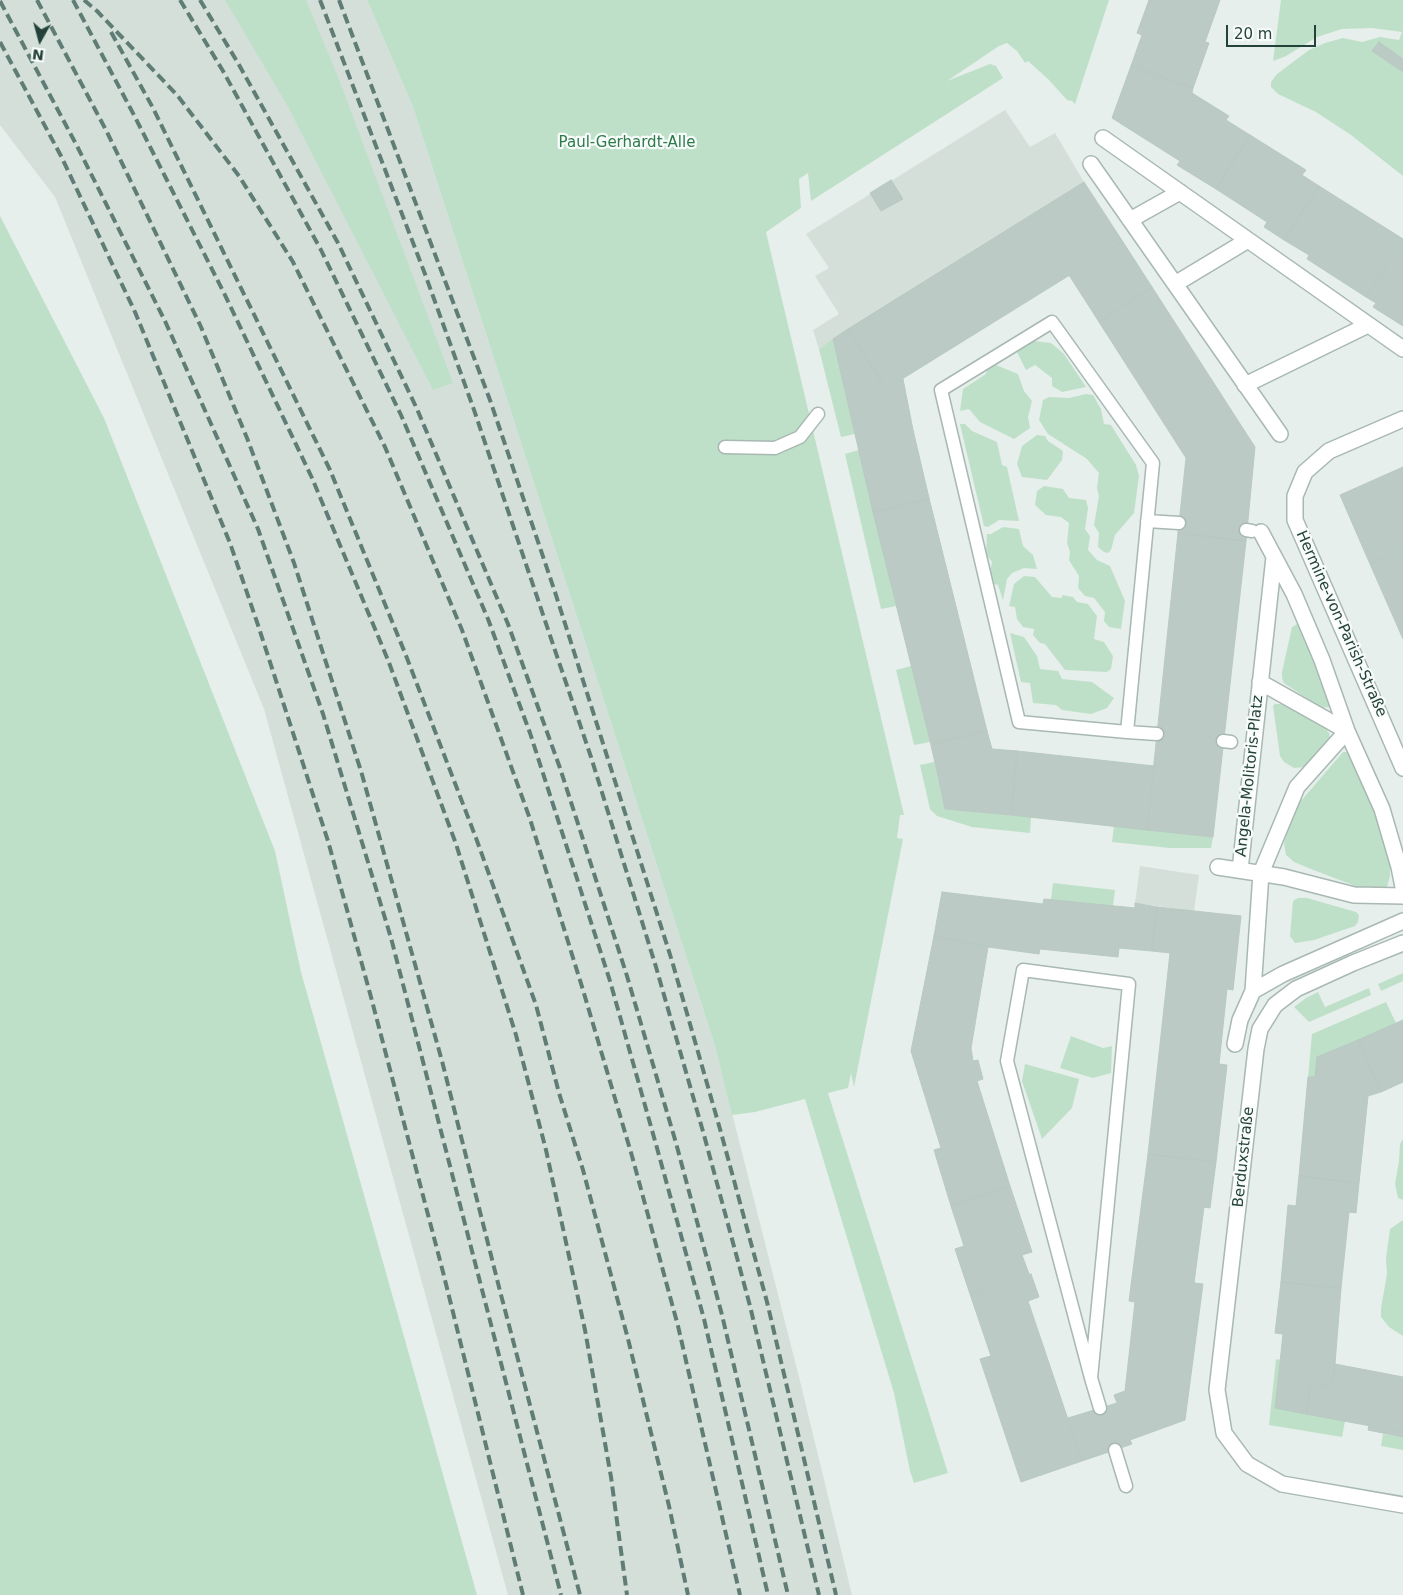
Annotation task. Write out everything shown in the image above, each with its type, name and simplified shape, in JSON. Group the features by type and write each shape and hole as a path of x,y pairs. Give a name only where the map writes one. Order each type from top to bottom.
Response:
{"street":[{"path":"1103,138 1403,349"},
{"path":"1091,164 1280,434"},
{"path":"1130,220 1180,192"},
{"path":"1175,284 1248,240"},
{"path":"1246,385 1368,324"},
{"name":"Hermine-von-Parish-Straße","path":"1403,419 1329,451 1306,472 1295,496 1294,520 1403,768"},
{"path":"1253,531 1274,557 1294,594 1322,660 1347,731 1382,809 1403,887"},
{"name":"Angela-Molitoris-Platz","path":"1240,870 1274,557"},
{"name":"Angela-Molitoris-Platz","path":"1235,1044 1240,1020 1252,999 1261,873 1297,787 1347,731 1260,682"},
{"name":"Angela-Molitoris-Platz","path":"1218,866 1284,877 1354,895 1403,896"},
{"path":"1252,999 1283,974 1403,921"},
{"name":"Berduxstraße","path":"1403,943 1296,989 1275,1005 1260,1029 1256,1049 1217,1390 1224,1433 1247,1464 1282,1484 1403,1505"}],"lane":[{"path":"1127,732 1153,464 1052,322 941,390 1019,722 1127,732 1157,734"},
{"path":"725,447 775,448 800,437 818,414"},
{"path":"1148,521 1179,524"},
{"path":"1091,1378 1129,984 1023,970 1007,1061 1091,1378 1100,1408"},
{"path":"1115,1450 1126,1486"}],"shaded area":[{"path":"0,0 367,0 413,107 715,1046 852,1595 508,1595 264,709 55,197 0,125"},
{"path":"1005,110 1030,147 1055,133 1084,182 819,349 813,330 839,314 815,276 829,268 806,234"},
{"path":"1140,866 1199,875 1194,911 1135,903"}],"green space":[{"path":"225,0 306,0 338,77 453,383 433,390 287,105"},
{"name":"Paul-Gerhardt-Alle","path":"367,0 1109,0 1075,104 1067,100 1028,61 1025,63 1017,51 1007,43 999,46 947,81 990,64 996,66 1003,78 811,201 808,173 799,179 801,208 766,232 904,815 900,815 897,838 903,839 854,1087 851,1073 848,1088 828,1093 948,1473 914,1483 894,1393 805,1099 755,1112 732,1115 715,1046 413,107"},
{"path":"1281,0 1403,0 1403,176 1351,135 1316,112 1278,94 1271,87 1271,82 1277,74 1309,50 1325,43 1343,38 1362,42 1380,37 1399,40 1402,32 1372,28 1342,29 1317,37 1286,56 1273,61"},
{"path":"0,216 104,418 275,851 301,972 477,1595 0,1595"},
{"path":"833,339 855,434 841,437 819,349"},
{"path":"1033,341 1051,343 1064,354 1086,387 1062,392 1052,386 1052,378 1035,365 1026,370 1017,352"},
{"path":"996,365 1018,374 1024,391 1032,401 1028,417 1030,428 1014,439 980,422 969,409 960,411 963,389"},
{"path":"1086,394 1093,395 1101,409 1104,424 1111,425 1136,465 1139,476 1134,513 1115,535 1111,550 1108,553 1098,547 1099,533 1094,525 1099,496 1097,488 1099,473 1087,459 1048,434 1039,420 1043,400 1049,397 1069,398"},
{"path":"960,424 965,424 972,431 997,442 1002,465 1007,467 1019,521 999,520 988,527 984,526"},
{"path":"1037,435 1045,436 1048,441 1063,451 1062,460 1047,480 1022,477 1017,464 1022,446"},
{"path":"859,450 896,606 881,609 845,454"},
{"path":"1044,486 1063,489 1069,498 1086,500 1088,508 1085,529 1090,536 1088,550 1097,560 1110,566 1125,601 1121,629 1109,627 1104,621 1105,612 1094,598 1085,596 1078,588 1079,576 1069,560 1070,552 1067,543 1069,523 1061,517 1046,515 1035,505 1037,491"},
{"path":"1003,527 1019,529 1023,546 1033,555 1037,569 1024,568 1012,573 1007,579 1003,600 998,585 994,584 990,572 992,562 986,554 987,534 991,534"},
{"path":"1024,576 1035,577 1052,597 1062,598 1062,595 1073,597 1077,602 1088,604 1097,616 1094,639 1104,642 1113,656 1111,669 1107,672 1065,670 1045,644 1040,643 1033,635 1034,629 1023,627 1017,619 1015,607 1009,606 1014,584"},
{"path":"1299,623 1308,632 1331,704 1329,707 1321,708 1284,683 1282,678 1292,627"},
{"path":"1010,633 1024,637 1037,656 1040,669 1058,671 1062,679 1092,682 1114,698 1107,708 1091,714 1062,710 1056,705 1033,703 1030,683 1021,682"},
{"path":"911,666 930,742 914,745 896,670"},
{"path":"1275,704 1282,704 1326,729 1329,733 1330,738 1305,767 1294,768 1284,762 1280,756 1273,706"},
{"path":"1343,752 1351,755 1379,812 1390,859 1390,876 1387,887 1381,890 1358,887 1294,862 1286,855 1284,843 1291,818 1300,802"},
{"path":"934,762 945,809 1031,817 1030,833 972,827 937,816 930,809 920,765"},
{"path":"1114,826 1213,837 1211,848 1170,848 1112,842"},
{"path":"1053,883 1115,890 1113,906 1051,900"},
{"path":"1298,898 1307,898 1356,912 1359,915 1358,922 1355,926 1314,940 1295,943 1290,936 1293,901"},
{"path":"1403,973 1403,981 1381,991 1378,984"},
{"path":"1369,988 1371,995 1309,1022 1294,1007 1318,992 1325,1007"},
{"path":"1386,1002 1396,1023 1315,1077 1308,1077 1312,1034"},
{"path":"1071,1036 1103,1048 1112,1046 1111,1073 1093,1078 1060,1068"},
{"path":"1025,1064 1079,1079 1072,1108 1042,1139 1022,1081"},
{"path":"1403,1139 1403,1200 1398,1198 1395,1184 1400,1144"},
{"path":"1403,1220 1403,1336 1389,1327 1381,1317 1381,1308 1387,1274 1386,1258 1390,1229"},
{"path":"1276,1359 1280,1360 1275,1408 1345,1421 1342,1437 1269,1425"},
{"path":"1383,1434 1403,1437 1403,1450 1381,1446"}],"building":[{"path":"1149,0 1220,0 1205,42 1209,43 1193,88 1131,66 1142,35 1137,33"},
{"path":"1379,42 1403,59 1403,72 1372,51"},
{"path":"1131,66 1193,88 1192,93 1229,116 1226,120 1250,135 1216,189 1177,165 1180,161 1112,118"},
{"path":"1250,135 1306,170 1302,175 1319,186 1284,240 1264,227 1267,222 1216,189"},
{"path":"891,180 903,199 881,211 870,193"},
{"path":"1084,182 1123,242 886,389 848,329"},
{"path":"1319,186 1403,239 1366,297 1307,259 1309,255 1284,240"},
{"path":"1403,239 1403,326 1373,307 1376,303 1366,297"},
{"path":"1123,242 1152,287 1099,322 1069,275"},
{"path":"1152,287 1255,447 1246,541 1178,533 1186,458 1099,322"},
{"path":"848,329 886,389 903,379 929,498 873,512 833,339"},
{"path":"1403,467 1403,549 1370,564 1340,495"},
{"path":"929,498 987,731 931,745 873,512"},
{"path":"1178,533 1246,541 1213,837 1147,830"},
{"path":"1403,549 1403,639 1370,564"},
{"path":"987,731 992,749 1017,751 1011,815 945,809 931,745"},
{"path":"1017,751 1154,766 1147,830 1011,815"},
{"path":"942,892 1043,904 1044,899 1135,908 1135,903 1157,907 1152,951 1119,948 1118,957 1040,949 1039,954 988,947 934,936"},
{"path":"1157,907 1241,916 1233,990 1227,989 1219,1064 1227,1065 1216,1162 1148,1154 1170,953 1152,951"},
{"path":"934,936 988,947 971,1048 973,1061 978,1060 983,1079 977,1081 1010,1186 951,1206 934,1150 941,1148 911,1051"},
{"path":"1403,1020 1403,1082 1381,1092 1358,1040"},
{"path":"1358,1040 1381,1092 1368,1096 1359,1183 1299,1176 1308,1077 1315,1077 1317,1057"},
{"path":"1148,1154 1216,1162 1210,1208 1204,1207 1194,1283 1203,1284 1185,1420 1130,1440 1132,1444 1082,1461 1068,1418 1117,1403 1114,1395 1125,1391 1135,1302 1129,1301"},
{"path":"1299,1176 1359,1183 1356,1213 1349,1212 1341,1288 1281,1282 1288,1205 1296,1206"},
{"path":"1010,1186 1032,1252 1022,1255 1029,1274 970,1294 955,1249 964,1246 951,1206"},
{"path":"1031,1274 1039,1297 1028,1301 1082,1461 1021,1482 980,1359 991,1356 970,1294"},
{"path":"1281,1282 1341,1288 1335,1364 1331,1387 1311,1383 1306,1414 1275,1408 1283,1334 1275,1333"},
{"path":"1335,1364 1403,1377 1403,1432 1306,1414 1311,1383 1331,1387"},
{"path":"1369,1425 1403,1432 1403,1437 1368,1430"}],"railway":[{"path":"37,0 107,132 201,327 247,438 294,563 361,771 442,1061 580,1595"},
{"path":"73,0 135,117 224,293 312,478 388,660 456,844 516,1035 546,1150 585,1330 611,1477 627,1595"},
{"path":"84,0 97,11 177,95 239,176 293,262 385,447 462,630 530,819 632,1156 678,1326 740,1595"},
{"path":"180,0 223,71 321,250 401,415 488,619 530,733 610,981 704,1319 768,1595"},
{"path":"200,0 238,63 338,243 417,409 508,624 560,768 627,976 676,1143 722,1315 788,1595"},
{"path":"320,0 425,274 473,407 591,757 656,967 704,1135 750,1306 819,1595"},
{"path":"339,0 490,400 555,592 672,961 767,1302 836,1595"},
{"path":"0,1 77,146 165,321 258,529 323,714 391,938 561,1595"},
{"path":"111,32 153,108 330,470 405,653 476,838 536,1005 559,1093 583,1170 628,1339 669,1506 688,1595"},
{"path":"0,42 61,156 135,312 230,543 258,625 328,841 371,997 443,1272 523,1595"}]}
